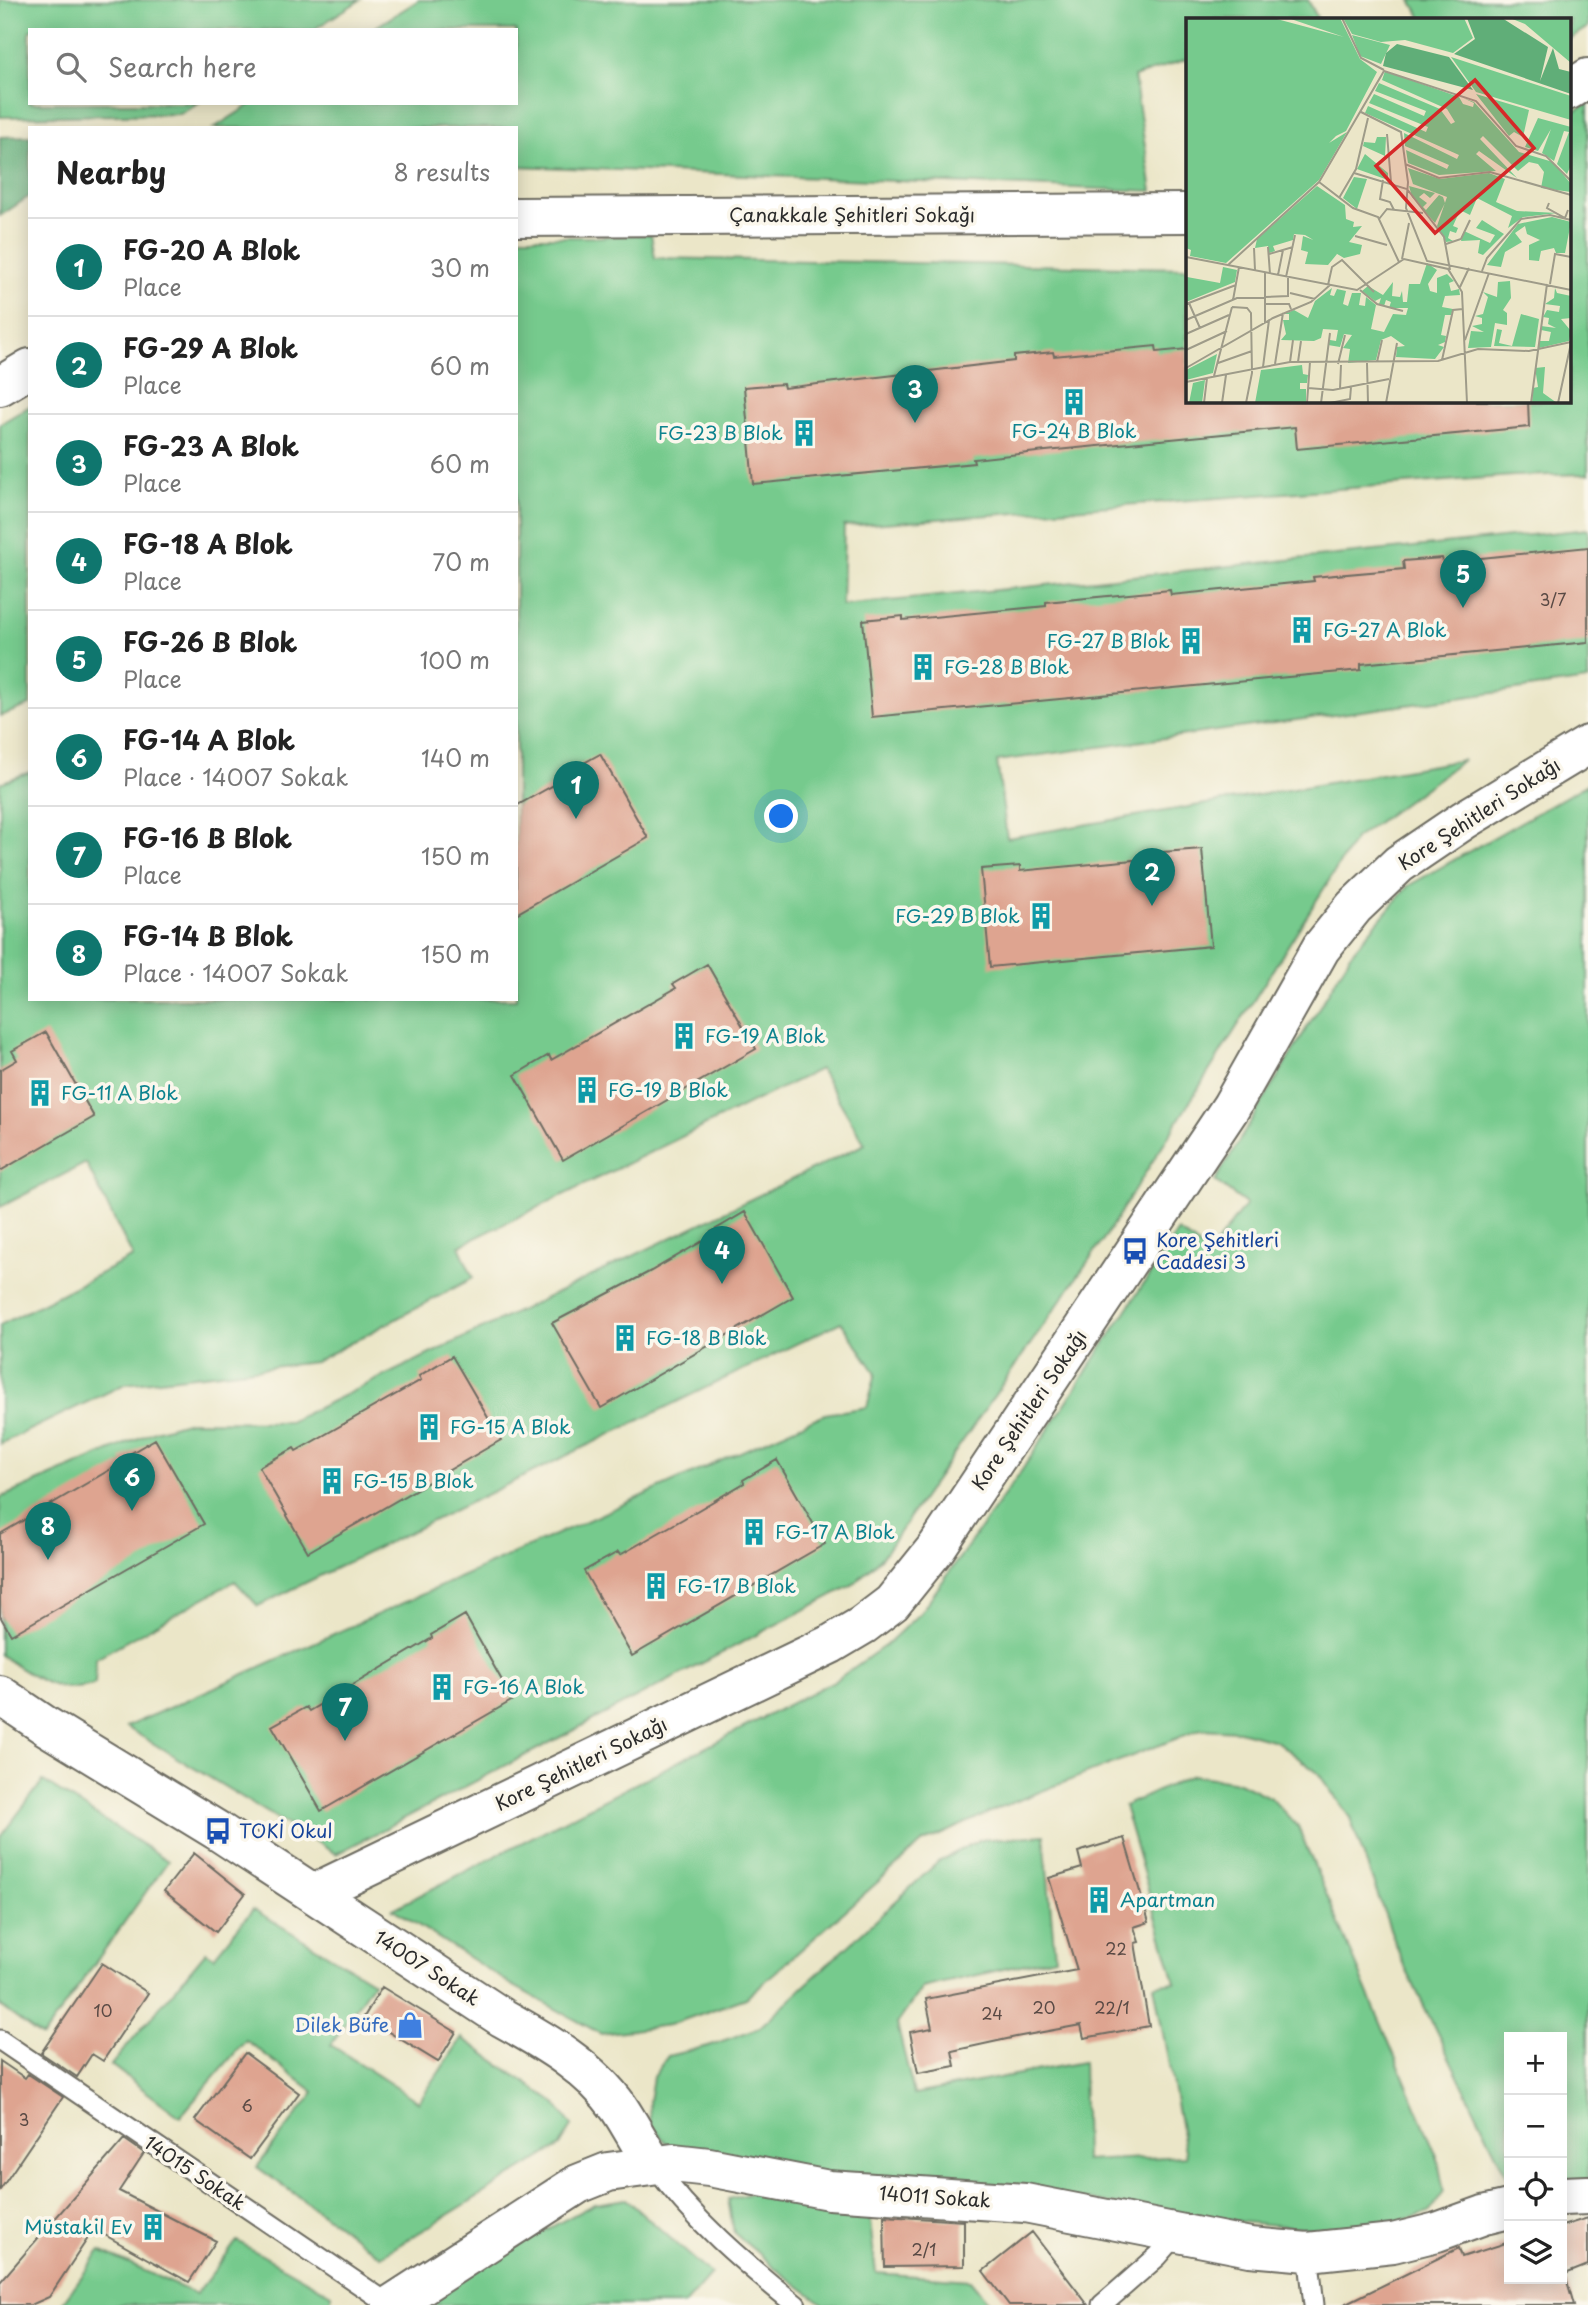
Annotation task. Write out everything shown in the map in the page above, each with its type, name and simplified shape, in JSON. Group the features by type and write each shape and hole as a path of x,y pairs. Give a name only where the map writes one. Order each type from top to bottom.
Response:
{"street":[{"path":"1570,89 1588,78"},
{"name":"Çanakkale Şehitleri Sokağı","path":"518,217 1186,213"},
{"path":"0,386 28,369"},
{"name":"Kore Şehitleri Sokağı","path":"314,1893 831,1644 892,1603 937,1547 1216,1129 1321,948 1354,907 1399,864 1464,820 1588,745"},
{"name":"14007 Sokak","path":"0,1695 314,1893 503,2018 544,2041 580,2067 601,2087 619,2108 653,2164"},
{"name":"14011 Sokak","path":"391,2305 578,2184 607,2172 653,2164 709,2166 829,2190 1025,2203 1250,2247 1308,2252 1393,2243 1504,2210"},
{"path":"1567,2196 1588,2195"}],"lane":[{"name":"14015 Sokak","path":"0,2040 391,2305"},
{"name":"14007 Sokak","path":"653,2164 665,2181 737,2258 796,2305"},
{"path":"1102,2305 1158,2256 1178,2232"},
{"path":"1308,2252 1314,2305"}],"green space":[{"path":"0,0 360,0 316,28 28,28 28,105 195,105 180,114 0,117"},
{"path":"419,0 1308,0 1317,17 1186,18 1186,59 1134,77 1152,191 518,166 518,126 217,126 250,105 518,105 518,28 374,28"},
{"path":"1411,0 1588,0 1588,27 1570,38 1570,18 1421,18"},
{"path":"1588,103 1588,474 1513,476 844,526 842,606 1588,529 1588,680 997,761 1007,838 1463,760 1355,839 1105,1237 884,1554 854,1584 336,1854 126,1727 825,1414 867,1407 876,1373 841,1322 258,1606 235,1581 96,1658 95,1684 68,1688 56,1686 33,1676 0,1655 0,1498 155,1431 189,1421 289,1422 865,1144 820,1069 459,1246 473,1278 315,1362 125,1384 0,1444 0,1325 133,1257 86,1163 0,1207 0,783 28,773 28,1001 518,1001 518,237 651,234 655,258 1186,268 1186,402 1570,402 1570,114"},
{"path":"28,136 28,197 0,216 0,137"},
{"path":"28,407 28,706 0,716 0,424"},
{"path":"1588,784 1588,2180 1567,2182 1567,2032 1504,2032 1504,2170 1401,1959 1350,1818 1318,1773 1276,1741 1239,1731 1201,1729 1001,1807 922,1843 746,1998 669,2025 601,2034 512,1985 393,1909 836,1680 886,1645 920,1613 1022,1470 1178,1231 1209,1253 1246,1204 1215,1181 1353,951 1408,886"},
{"path":"1192,1775 1239,1782 1271,1798 1298,1827 1437,2156 1444,2192 1429,2213 1394,2223 1327,2230 1243,2222 1035,2193 836,2180 701,2154 667,2144 650,2123 649,2101 653,2077 668,2056 708,2046 759,2028 938,1862 979,1840 1044,1835 1055,1957 922,1988 897,2024 914,2094 1083,2062 1085,2161 1186,2156 1154,1985 1175,1982 1124,1806"},
{"path":"43,1781 168,1861 42,2037 0,2006 0,1837"},
{"path":"253,1909 373,1982 331,2045 419,2102 462,2038 556,2104 572,2126 560,2146 381,2256 257,2167 314,2092 246,2040 180,2117 111,2065 206,1952 214,1957"},
{"path":"757,2192 869,2213 876,2273 970,2280 991,2305 825,2305 734,2233 728,2199"},
{"path":"626,2199 711,2274 684,2305 423,2305 481,2265 594,2204"},
{"path":"237,2241 331,2294 331,2305 61,2305 100,2251 196,2294"}],"building":[{"path":"1156,346 1157,352 1186,349 1186,402 1528,402 1529,427 1297,449 1295,427 973,459 974,463 753,484 744,387 783,384 784,388 1014,361 1014,356 1053,352 1054,356"},
{"path":"1588,547 1588,642 1361,664 1361,670 872,717 863,620 903,616 903,620 1170,590 1171,595 1314,581 1313,577 1404,569 1403,561 1442,558 1443,562"},
{"path":"600,754 648,838 518,913 518,805 568,777 566,773"},
{"path":"1202,849 1211,946 990,967 981,869 1020,866 1020,871 1164,857 1163,852"},
{"path":"707,964 756,1049 563,1160 515,1075 549,1055 551,1060 676,988 673,984"},
{"name":"FG-11 A Blok","path":"46,1032 94,1117 0,1171 0,1070 17,1060 12,1051"},
{"path":"745,1212 793,1297 601,1408 552,1323 651,1271 713,1235 711,1232"},
{"path":"452,1356 501,1440 308,1552 259,1467 294,1448 296,1451 421,1380 419,1376"},
{"path":"155,1439 204,1524 11,1635 0,1616 0,1534 123,1462 121,1459"},
{"path":"777,1460 825,1544 632,1656 584,1571 618,1552 620,1555 683,1519"},
{"path":"465,1615 513,1700 321,1811 272,1726 306,1707 309,1711 432,1638 431,1635"},
{"path":"1124,1838 1149,1922 1134,1927 1139,1942 1135,1943 1149,2026 1084,2038 1081,2025 1016,2037 952,2051 955,2066 918,2073 910,2032 932,2028 926,1999 1077,1970 1049,1878 1082,1868 1078,1852"},
{"path":"194,1853 245,1894 216,1932 164,1891"},
{"path":"102,1963 148,1993 103,2061 92,2054 77,2077 41,2053"},
{"name":"Dilek Büfe","path":"382,1987 456,2032 438,2062 364,2017"},
{"path":"245,2053 299,2093 250,2159 195,2120"},
{"path":"0,2061 25,2078 28,2074 63,2097 0,2190"},
{"name":"Müstakil Ev","path":"124,2139 144,2153 119,2191 216,2241 189,2282 94,2229 49,2297 31,2305 0,2305 0,2282"},
{"path":"884,2216 964,2221 964,2266 885,2267"},
{"path":"1588,2218 1588,2265 1567,2273 1567,2224"},
{"path":"1032,2232 1088,2305 1009,2305 983,2271"},
{"path":"1504,2244 1504,2284 1567,2284 1567,2281 1574,2305 1343,2305 1459,2248 1462,2257"}],"place":[{"name":"FG-24 B Blok","path":"1074,402"},
{"name":"FG-23 A Blok","path":"915,423"},
{"name":"FG-23 B Blok","path":"804,433"},
{"name":"FG-26 B Blok","path":"1463,608"},
{"name":"FG-27 A Blok","path":"1302,630"},
{"name":"FG-27 B Blok","path":"1191,641"},
{"name":"FG-28 B Blok","path":"923,667"},
{"name":"FG-20 A Blok","path":"576,819"},
{"name":"FG-29 A Blok","path":"1152,906"},
{"name":"FG-29 B Blok","path":"1041,916"},
{"name":"FG-19 A Blok","path":"684,1036"},
{"name":"FG-19 B Blok","path":"587,1090"},
{"name":"FG-11 A Blok","path":"40,1093"},
{"name":"Kore Şehitleri Caddesi 3","path":"1135,1251"},
{"name":"FG-18 A Blok","path":"722,1284"},
{"name":"FG-18 B Blok","path":"625,1338"},
{"name":"FG-15 A Blok","path":"429,1427"},
{"name":"FG-15 B Blok","path":"332,1481"},
{"name":"FG-14 A Blok","path":"132,1511"},
{"name":"FG-17 A Blok","path":"754,1532"},
{"name":"FG-14 B Blok","path":"48,1560"},
{"name":"FG-17 B Blok","path":"656,1586"},
{"name":"FG-16 A Blok","path":"442,1687"},
{"name":"FG-16 B Blok","path":"345,1741"},
{"name":"TOKİ Okul","path":"218,1831"},
{"name":"Apartman","path":"1099,1900"},
{"name":"Dilek Büfe","path":"410,2025"},
{"name":"Müstakil Ev","path":"153,2227"}]}
